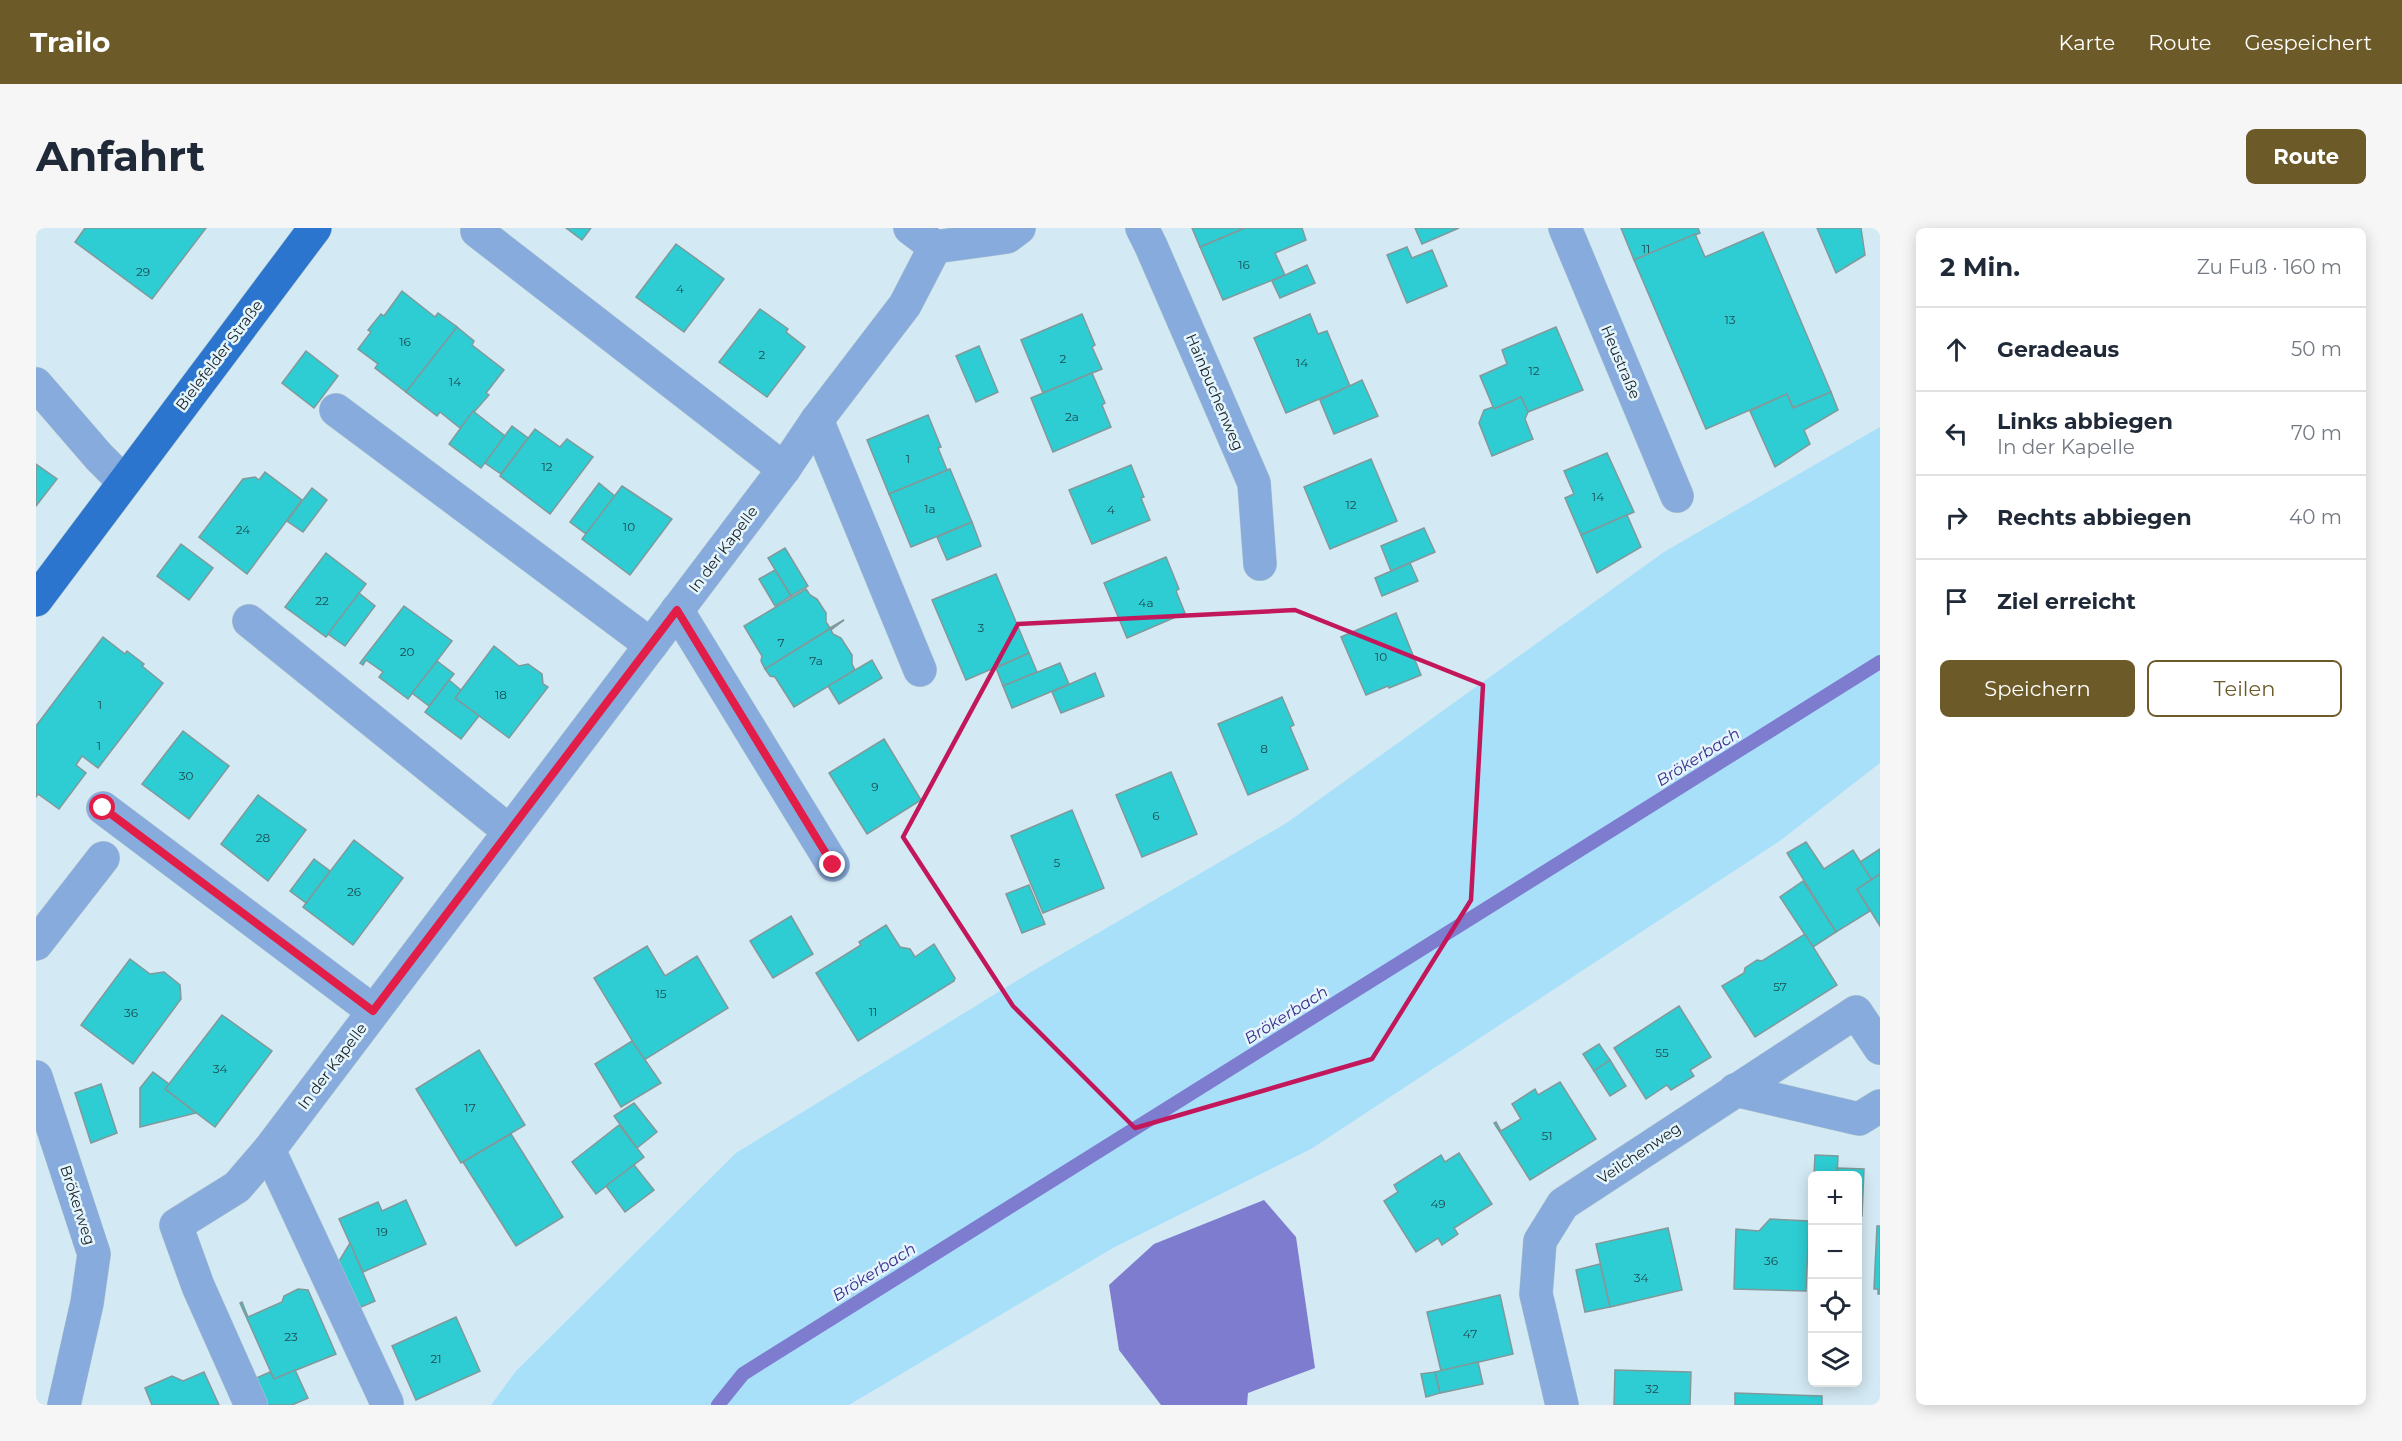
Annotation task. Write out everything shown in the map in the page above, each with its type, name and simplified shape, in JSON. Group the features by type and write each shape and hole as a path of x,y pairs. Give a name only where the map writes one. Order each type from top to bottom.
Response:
{"main road":[{"name":"Bielefelder Straße","path":"36,600 315,228"}],"street":[{"path":"922,237 1007,237 1019,228"},
{"name":"Hainbuchenweg","path":"1142,228 1254,483 1260,564"},
{"name":"Heustraße","path":"1564,228 1677,496"},
{"path":"477,231 784,469"},
{"name":"In der Kapelle","path":"251,1405 198,1286 176,1225 237,1187 269,1150 784,469 817,420 904,305 922,237"},
{"path":"36,384 99,457 124,482"},
{"path":"336,410 651,645"},
{"path":"817,420 920,670"},
{"path":"677,610 833,865"},
{"path":"249,621 510,831"},
{"path":"103,808 373,1011"},
{"path":"36,944 103,858"},
{"name":"Veilchenweg","path":"1562,1405 1536,1294 1540,1241 1563,1204 1868,1004 1880,1048"},
{"name":"Brökerweg","path":"36,1077 94,1254 87,1303 64,1405"},
{"path":"1735,1090 1859,1119 1880,1106"},
{"path":"269,1150 387,1403"}],"highlighted area":[{"path":"1295,610 1483,685 1471,900 1372,1059 1135,1128 1013,1006 903,837 1018,624"}],"shaded area":[{"path":"1880,427 1880,763 1781,840 1311,1149 1113,1248 849,1405 491,1405 516,1371 736,1153 1031,972 1285,824 1664,552"},
{"path":"1264,1200 1296,1237 1315,1368 1248,1393 1247,1405 1161,1405 1119,1350 1109,1285 1154,1244"}],"building":[{"path":"85,228 206,228 152,299 75,242"},
{"path":"566,228 591,228 582,240"},
{"path":"1192,228 1245,228 1200,247"},
{"path":"1245,228 1302,228 1306,240 1275,253 1285,275 1223,300 1200,247"},
{"path":"1415,228 1459,228 1422,244"},
{"path":"1621,228 1698,228 1700,233 1634,260"},
{"path":"1817,228 1861,228 1865,255 1836,273"},
{"path":"1763,232 1831,392 1793,408 1787,394 1706,429 1634,260 1695,234 1705,257"},
{"path":"676,244 724,279 684,332 636,297"},
{"path":"1407,247 1412,258 1432,250 1447,286 1407,303 1387,255"},
{"path":"1307,265 1315,283 1280,298 1272,281"},
{"path":"402,291 435,317 438,313 457,327 406,392 375,368 378,364 358,349 371,332 368,330 381,314 384,316"},
{"path":"760,309 788,329 786,332 805,347 767,397 719,362"},
{"path":"1082,314 1095,345 1092,347 1102,369 1043,393 1021,340"},
{"path":"1310,314 1318,334 1327,331 1350,386 1286,413 1254,338"},
{"path":"457,327 474,341 472,345 504,370 486,393 489,395 460,428 440,412 437,416 406,392"},
{"path":"1556,327 1583,390 1528,412 1521,397 1494,409 1480,376 1507,364 1502,350"},
{"path":"979,346 998,392 976,402 956,356"},
{"path":"306,351 338,376 314,408 282,383"},
{"path":"1092,373 1105,403 1102,405 1111,427 1053,452 1031,398"},
{"path":"1362,380 1378,416 1334,434 1320,400"},
{"path":"1831,392 1838,410 1804,430 1810,444 1775,467 1750,411 1787,394 1793,408"},
{"path":"1521,397 1528,412 1525,419 1533,439 1492,456 1479,423 1484,410 1493,407 1494,409"},
{"path":"473,411 505,436 481,468 449,444"},
{"path":"928,415 941,447 938,448 947,470 950,469 889,494 867,440"},
{"path":"512,426 528,438 501,474 485,463"},
{"path":"535,429 560,447 567,439 593,457 550,514 500,476"},
{"path":"1607,453 1634,512 1581,535 1565,498 1574,494 1564,471"},
{"path":"1371,459 1397,521 1330,549 1304,487"},
{"path":"36,464 57,479 36,506"},
{"path":"1131,465 1144,497 1141,498 1150,520 1092,544 1069,490"},
{"path":"950,469 972,522 911,547 889,494"},
{"path":"265,472 302,500 247,574 199,537 243,479 255,477 259,480"},
{"path":"599,483 615,496 586,534 570,522"},
{"path":"622,486 672,519 630,575 582,539"},
{"path":"312,488 327,500 303,532 287,521"},
{"path":"1627,515 1641,547 1597,573 1581,535"},
{"path":"972,522 981,546 947,560 937,537"},
{"path":"1424,528 1435,552 1391,571 1381,546"},
{"path":"181,544 213,568 189,600 157,576"},
{"path":"785,548 808,586 791,596 768,558"},
{"path":"326,553 366,584 326,637 285,607"},
{"path":"1166,557 1179,589 1176,591 1185,613 1127,638 1104,583"},
{"path":"1410,563 1418,581 1382,596 1375,578"},
{"path":"775,570 791,596 775,606 759,579"},
{"path":"996,574 1029,653 966,680 932,600"},
{"path":"806,589 817,599 826,613 826,622 830,628 844,620 765,669 761,661 762,656 744,626"},
{"path":"359,593 375,606 345,646 328,634"},
{"path":"404,606 452,641 408,699 379,677 383,672 366,660 363,665 360,663"},
{"path":"1396,613 1421,675 1366,695 1341,637"},
{"path":"844,620 831,630 833,634 841,638 852,655 855,670 794,707 775,677 770,676 765,669"},
{"path":"103,637 125,654 127,651 144,664 142,666 163,683 98,768 82,756 76,765 86,773 59,809 38,794 36,797 36,726"},
{"path":"494,646 519,666 528,664 542,674 543,684 548,687 509,738 455,698"},
{"path":"1029,653 1037,672 1003,686 996,668"},
{"path":"872,660 882,678 839,704 828,686"},
{"path":"437,661 454,674 429,706 412,693"},
{"path":"1060,663 1069,684 1012,708 1003,686"},
{"path":"1095,673 1104,696 1061,713 1052,692"},
{"path":"449,680 461,690 455,698 479,716 461,739 425,712"},
{"path":"1282,697 1294,725 1290,727 1308,769 1248,795 1218,724"},
{"path":"183,731 229,766 189,819 142,784"},
{"path":"884,739 921,800 867,834 829,773"},
{"path":"1171,772 1197,834 1142,857 1116,795"},
{"path":"258,795 306,830 268,881 221,844"},
{"path":"1072,810 1104,888 1043,913 1011,836"},
{"path":"354,840 403,878 353,945 303,907"},
{"path":"1806,842 1824,869 1853,850 1872,880 1857,889 1870,911 1836,932 1787,853"},
{"path":"1880,849 1880,874 1872,880 1860,862"},
{"path":"314,859 330,871 306,903 290,891"},
{"path":"1880,874 1880,926 1857,889"},
{"path":"1803,881 1836,932 1813,947 1780,897"},
{"path":"1029,885 1045,924 1022,933 1006,894"},
{"path":"791,916 813,954 773,978 750,941"},
{"path":"886,925 900,947 910,949 915,957 934,944 955,978 954,981 858,1041 816,973 861,945 859,942"},
{"path":"1805,934 1837,985 1755,1037 1722,986 1744,973 1745,968 1757,960 1762,961"},
{"path":"647,946 665,976 697,956 728,1008 644,1060 594,978"},
{"path":"130,959 150,974 164,972 180,985 181,999 133,1064 81,1025"},
{"path":"1679,1006 1711,1057 1690,1070 1694,1076 1671,1090 1667,1085 1646,1099 1614,1048"},
{"path":"222,1015 272,1051 215,1127 165,1089"},
{"path":"632,1041 661,1083 621,1107 595,1064"},
{"path":"1599,1044 1610,1060 1594,1071 1583,1054"},
{"path":"479,1050 525,1125 461,1163 416,1089"},
{"path":"1610,1060 1626,1086 1610,1096 1594,1071"},
{"path":"153,1072 169,1084 165,1089 196,1113 140,1127 140,1088"},
{"path":"1560,1082 1596,1139 1530,1180 1494,1123 1496,1122 1501,1131 1521,1119 1512,1104 1535,1089 1538,1095"},
{"path":"101,1084 117,1133 91,1143 75,1093"},
{"path":"634,1103 657,1132 637,1148 614,1116"},
{"path":"619,1125 644,1157 596,1194 572,1162"},
{"path":"511,1134 563,1217 516,1246 463,1162"},
{"path":"1459,1153 1492,1204 1454,1228 1458,1234 1442,1245 1438,1238 1416,1252 1384,1201 1398,1192 1394,1185 1441,1155 1445,1162"},
{"path":"1815,1155 1838,1156 1837,1171 1814,1171"},
{"path":"634,1165 654,1190 625,1212 606,1186"},
{"path":"1837,1168 1864,1169 1862,1216 1862,1171 1837,1171"},
{"path":"406,1200 426,1244 363,1272 339,1219 378,1202 382,1211"},
{"path":"1770,1219 1808,1221 1806,1291 1734,1289 1736,1229 1759,1231"},
{"path":"1877,1226 1880,1226 1880,1294 1878,1294 1878,1289 1874,1289"},
{"path":"1668,1228 1682,1290 1610,1307 1596,1244"},
{"path":"350,1243 375,1301 354,1310 335,1268"},
{"path":"1600,1264 1610,1307 1585,1312 1576,1270"},
{"path":"298,1289 308,1290 336,1354 274,1379 240,1303 242,1302 248,1317 282,1302 284,1296"},
{"path":"1500,1295 1513,1354 1441,1371 1427,1312"},
{"path":"456,1317 480,1371 416,1400 392,1346"},
{"path":"1478,1362 1483,1384 1440,1393 1435,1372"},
{"path":"295,1370 308,1398 292,1405 263,1405 252,1380 270,1372 274,1379"},
{"path":"1615,1370 1691,1372 1690,1405 1614,1405"},
{"path":"204,1372 219,1405 152,1405 145,1388 172,1376 183,1381"},
{"path":"1435,1372 1440,1393 1426,1397 1421,1374"},
{"path":"1735,1393 1822,1396 1822,1405 1735,1405"}],"waterway":[{"name":"Brökerbach","path":"718,1405 743,1374 1880,662"}],"route":[{"path":"103,808 373,1011 677,610 833,865"}]}
